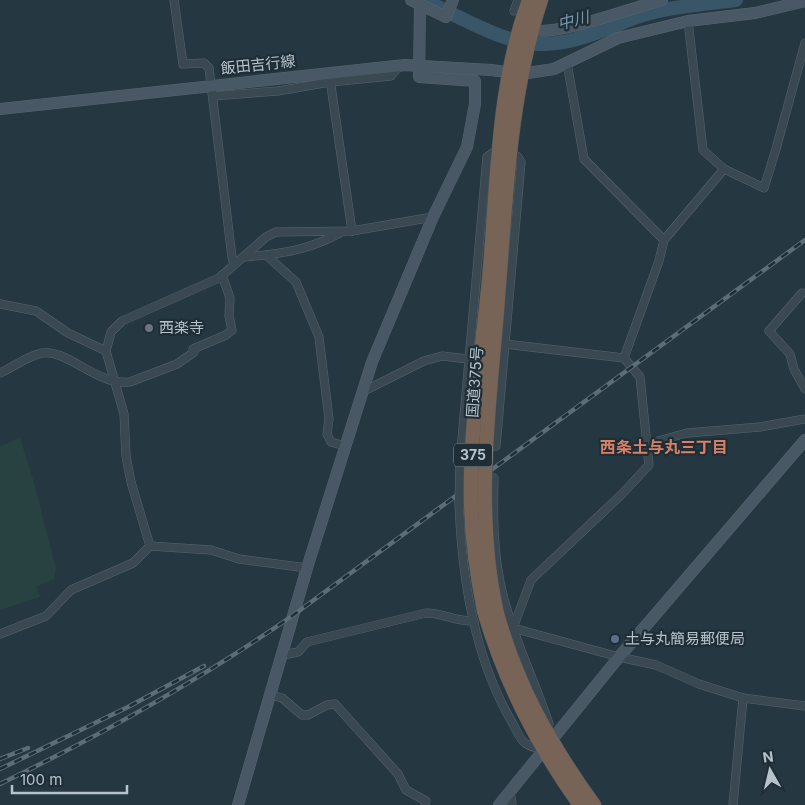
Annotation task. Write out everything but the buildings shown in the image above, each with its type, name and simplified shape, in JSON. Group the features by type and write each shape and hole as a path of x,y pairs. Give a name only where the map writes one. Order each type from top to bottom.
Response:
{"highway":[{"name":"国道375号","path":"528,0 527,30 520,48 515,73 505,153 493,299 473,444 471,504 476,570 484,614 495,651 509,686 580,805"},
{"name":"国道375号","path":"546,746 594,805"}],"street":[{"path":"174,0 182,64 206,65 209,68 234,264"},
{"path":"514,11 528,0"},
{"path":"527,30 537,32 566,28 662,0"},
{"path":"415,2 446,17 453,1"},
{"name":"飯田吉行線","path":"0,109 212,91 329,77 399,66 420,65 515,73 554,69 618,38 688,21 755,13 805,1"},
{"path":"238,805 283,656 307,568 372,362 433,217 467,147 475,104 475,81 420,77 415,2"},
{"path":"688,21 703,150 724,169 764,188 805,43"},
{"path":"567,63 584,159 664,240"},
{"path":"329,77 352,232"},
{"path":"283,656 298,652 307,642 426,613 440,613 459,622 484,614 470,600 460,534 460,462 487,157 494,152 505,153 516,156 521,162 496,446 463,443"},
{"path":"624,358 660,261 664,240 724,169"},
{"path":"150,546 126,456 124,414 106,350 111,332 122,321 222,275 266,237 276,232 352,232 433,217"},
{"path":"242,257 298,251 316,245 342,232"},
{"path":"266,255 288,272 300,289 306,311 319,337 329,419 327,434 331,442 345,446"},
{"path":"0,373 43,353 54,354 94,375 114,381 130,382 177,364 194,352 193,349 226,335 232,330 229,316 230,298 222,275"},
{"path":"802,293 769,331 790,354 794,369 805,389"},
{"path":"0,304 36,311 68,333 106,350"},
{"path":"362,392 424,361 442,356 468,359 505,344 624,358 640,377 649,465 621,495 532,580 513,628"},
{"path":"647,444 687,433 760,426 805,419"},
{"path":"499,805 619,657 805,440"},
{"path":"494,478 492,530 503,594 513,628 546,715 549,727 546,746"},
{"path":"460,534 492,530"},
{"path":"0,634 46,616 72,590 133,563 150,546 211,550 239,559 307,568"},
{"path":"470,600 503,594"},
{"path":"513,628 619,657 656,664 699,684 743,698 805,706"},
{"path":"271,695 282,698 302,715 308,715 328,705 335,704 398,774 406,790 426,801 426,805"},
{"path":"733,805 743,698"},
{"path":"510,791 512,805"}],"green space":[{"path":"20,438 33,479 56,569 54,579 36,587 40,597 0,610 0,446"}],"waterway":[{"name":"中川","path":"423,0 498,35 529,43 544,44 569,41 607,29 610,30 623,23 654,12 736,0"}],"railway":[{"path":"0,784 149,706 257,640 805,240"},
{"path":"0,769 128,707 204,666"},
{"path":"0,759 28,748"}],"place":[{"name":"西楽寺","path":"149,328"},
{"name":"土与丸簡易郵便局","path":"615,639"}],"district":[{"name":"西条土与丸三丁目","path":"664,447"}]}
